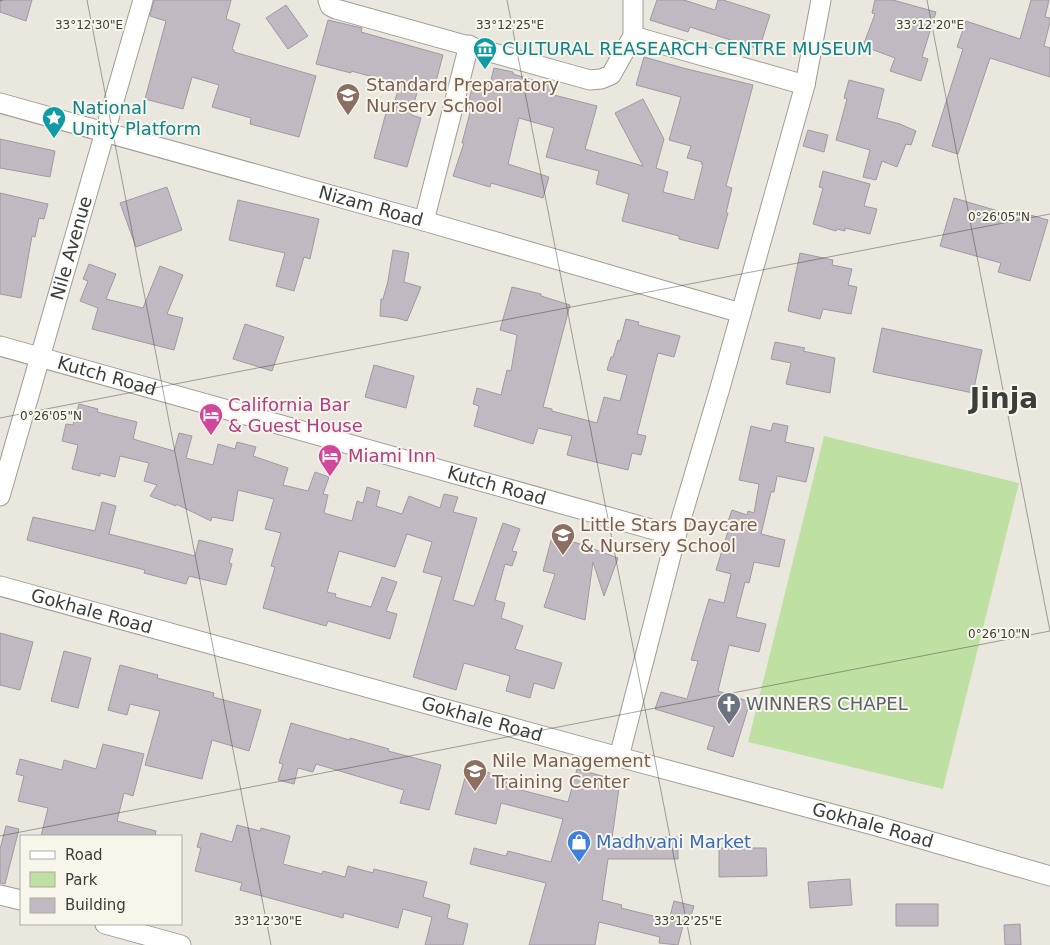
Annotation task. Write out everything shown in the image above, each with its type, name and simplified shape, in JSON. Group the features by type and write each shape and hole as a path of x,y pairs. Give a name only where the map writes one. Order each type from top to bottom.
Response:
{"street":[{"name":"Nile Avenue","path":"0,496 143,0"},
{"path":"328,0 330,6 336,9 590,80 601,79 611,75 633,36 634,0"},
{"path":"619,757 676,536 741,313 804,85 821,0"},
{"path":"633,36 804,85"},
{"path":"424,222 470,45"},
{"name":"Nizam Road","path":"0,103 741,313"},
{"name":"Kutch Road","path":"0,346 676,536"},
{"name":"Gokhale Road","path":"0,586 619,757 877,826 1050,876"},
{"path":"0,894 20,900"},
{"path":"109,925 181,945"}],"green space":[{"path":"824,436 1019,483 943,789 748,742"}],"building":[{"path":"0,0 32,0 26,21 0,12"},
{"path":"154,0 231,0 226,19 240,24 232,49 234,52 316,76 299,137 250,124 251,118 212,107 219,85 192,77 183,109 145,99 166,21 150,16"},
{"path":"657,0 684,0 715,10 718,0 723,0 770,15 759,49 690,27 688,32 650,20"},
{"path":"875,0 893,0 936,12 922,57 928,59 921,81 890,71 895,58 863,46 875,14 872,13"},
{"path":"1031,0 1049,0 1045,17 1050,18 1050,22 1044,46 1050,48 1050,77 990,58 958,154 932,146 963,49 957,47 966,21 1020,39"},
{"path":"286,5 308,36 288,49 266,18"},
{"path":"328,20 362,28 361,32 443,55 435,85 420,81 411,115 421,118 407,167 374,158 387,109 392,110 400,84 316,64"},
{"path":"644,57 753,85 726,186 732,188 726,213 728,213 718,249 679,239 679,236 622,221 629,194 596,184 599,171 546,157 554,128 519,118 508,164 549,177 543,198 491,183 490,187 453,176 464,143 462,143 471,109 467,108 474,80 490,84 494,68 513,72 513,74 556,87 554,95 597,106 585,149 643,166 615,113 643,99 664,139 656,168 668,172 663,192 694,200 703,164 701,164 702,162 687,158 691,146 669,140 681,97 636,85"},
{"path":"849,80 884,89 877,118 900,124 916,131 911,145 906,144 897,167 882,161 876,180 863,177 870,150 836,140 847,99 844,98"},
{"path":"808,130 828,135 824,152 803,146"},
{"path":"0,139 55,151 50,177 0,168"},
{"path":"823,171 870,184 864,206 877,209 870,234 845,228 845,231 837,229 836,231 813,224 823,188 819,187"},
{"path":"167,187 182,230 136,247 120,203"},
{"path":"0,193 48,204 44,219 39,218 35,237 32,236 21,298 0,294"},
{"path":"954,198 1015,216 1016,211 1048,220 1030,281 998,272 1001,263 940,246"},
{"path":"238,200 319,219 310,259 304,257 294,291 276,286 285,253 229,240"},
{"path":"393,250 409,253 404,282 421,287 407,321 380,316 381,299 383,299 388,281"},
{"path":"800,253 833,260 832,265 852,269 848,285 857,287 851,314 823,309 820,319 788,311"},
{"path":"89,264 116,274 106,299 143,308 160,266 183,275 167,314 183,318 174,350 92,329 98,308 80,301 88,281 83,279"},
{"path":"512,287 541,294 541,296 570,305 543,407 552,409 552,411 597,423 604,397 620,401 627,375 607,370 618,340 620,341 626,319 639,322 638,325 680,336 674,357 658,353 637,434 646,436 641,455 632,453 628,470 567,455 572,436 538,428 533,444 474,426 479,406 473,404 477,388 501,395 507,370 511,371 517,335 500,330"},
{"path":"245,324 284,337 272,371 233,359"},
{"path":"882,328 982,350 973,393 873,372"},
{"path":"775,342 805,348 803,351 835,358 830,393 786,384 791,363 771,359"},
{"path":"374,365 414,376 406,408 365,397"},
{"path":"79,404 98,409 97,412 137,422 133,439 174,451 179,433 192,436 186,458 213,465 218,444 235,449 237,442 256,447 253,456 288,468 283,485 308,491 315,472 329,477 323,494 328,495 324,513 352,521 357,501 363,503 367,487 380,491 376,506 402,514 409,496 440,508 444,494 458,497 453,512 477,518 453,600 474,606 503,523 520,529 512,551 517,552 512,566 505,564 495,600 505,603 501,618 523,626 515,649 562,663 554,689 534,683 530,698 506,691 510,676 464,663 456,690 413,677 442,577 423,572 432,542 407,534 395,567 339,551 327,592 336,594 335,597 371,607 382,577 397,582 386,611 397,614 390,639 328,621 326,626 263,608 275,567 271,566 281,533 265,529 274,499 238,490 233,521 212,517 211,521 176,504 176,506 150,496 157,485 144,481 149,463 120,456 115,477 100,473 100,476 72,469 78,445 62,441 66,424 73,425"},
{"path":"773,423 788,426 785,442 814,448 806,482 777,476 774,492 771,492 761,534 785,540 779,567 754,562 749,583 745,582 736,617 766,624 759,652 729,645 718,691 750,702 733,757 707,749 714,727 655,709 661,692 687,699 698,661 691,660 709,599 724,603 731,574 716,570 729,528 726,527 732,510 747,515 748,511 754,513 759,484 739,480 751,426 771,431"},
{"path":"102,502 116,506 109,534 195,556 199,540 233,549 229,563 232,564 226,585 189,576 186,584 144,573 145,570 27,540 33,517 95,531"},
{"path":"552,537 577,543 618,558 604,596 593,562 585,620 544,607 555,574 543,571"},
{"path":"0,633 33,642 20,690 0,685"},
{"path":"64,651 91,658 78,708 51,701"},
{"path":"120,665 158,675 157,678 214,693 213,697 261,710 249,751 212,740 202,779 145,765 160,711 130,704 127,715 108,710"},
{"path":"291,723 441,765 429,810 400,803 404,790 316,764 313,772 298,768 294,784 278,780 283,764 279,763"},
{"path":"103,744 144,754 133,796 124,793 117,821 156,831 155,835 41,835 48,808 18,801 24,776 16,774 20,759 62,770 64,760 96,769"},
{"path":"468,767 508,778 505,786 568,802 577,769 620,781 612,838 678,837 678,859 608,859 602,900 622,905 621,908 669,920 674,901 694,906 690,919 685,918 678,945 659,943 660,937 599,922 595,945 529,945 546,883 470,864 474,848 506,856 508,851 551,862 563,819 501,803 496,824 455,814"},
{"path":"237,825 260,831 261,828 290,836 283,864 322,874 323,871 345,877 348,866 373,873 374,869 427,882 423,897 450,905 447,918 468,924 463,945 425,945 432,917 403,909 398,928 344,913 343,918 240,890 242,883 195,871 201,848 197,847 201,833 232,842"},
{"path":"6,826 19,829 5,884 0,883 0,849"},
{"path":"719,848 766,848 767,876 719,877"},
{"path":"850,879 852,905 810,908 808,882"},
{"path":"896,904 938,904 938,926 896,926"},
{"path":"1020,924 1021,945 1005,945 1004,925"}],"place":[{"name":"CULTURAL REASEARCH CENTRE MUSEUM","path":"485,70"},
{"name":"Standard Preparatory Nursery School","path":"348,116"},
{"name":"National Unity Platform","path":"54,139"},
{"name":"California Bar & Guest House","path":"211,436"},
{"name":"Miami Inn","path":"330,477"},
{"name":"Little Stars Daycare & Nursery School","path":"563,556"},
{"name":"WINNERS CHAPEL","path":"729,725"},
{"name":"Nile Management Training Center","path":"475,792"},
{"name":"Madhvani Market","path":"579,863"}],"district":[{"name":"Jinja","path":"1004,398"}]}
